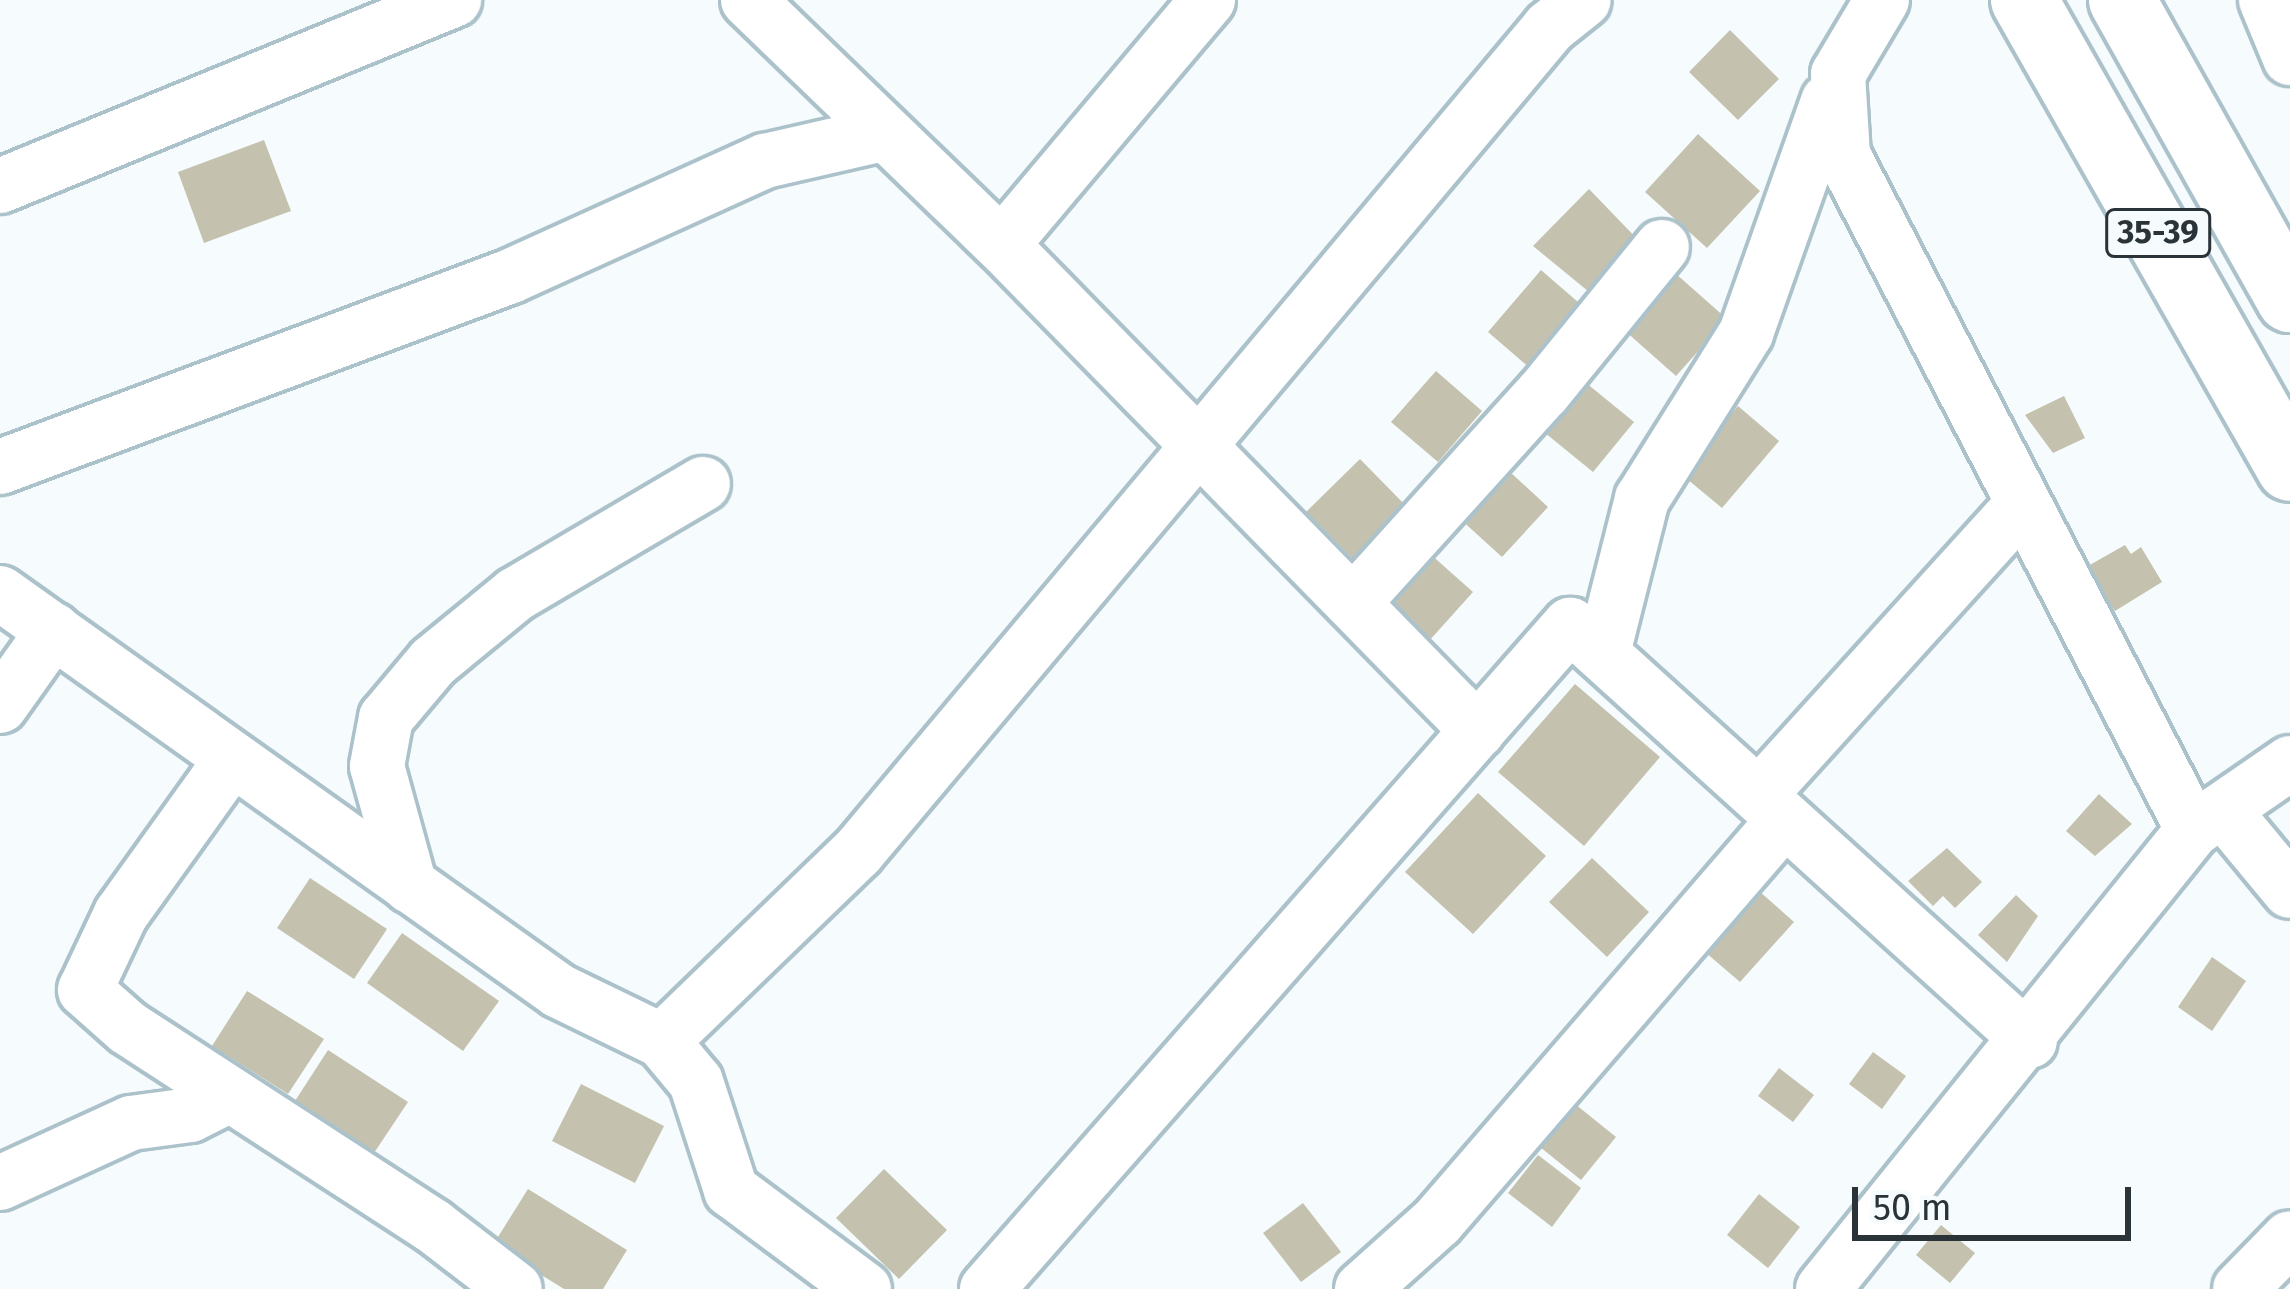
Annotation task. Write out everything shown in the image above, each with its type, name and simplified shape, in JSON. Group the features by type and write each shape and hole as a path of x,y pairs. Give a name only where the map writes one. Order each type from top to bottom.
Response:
{"main road":[{"name":"35-39","path":"2024,0 2290,468"},
{"name":"35-39","path":"2122,0 2290,299"}],"street":[{"path":"0,186 454,0"},
{"path":"748,0 1002,245 1478,731"},
{"path":"1002,245 1208,0"},
{"path":"662,1041 857,853 1203,447 1550,27 1584,0"},
{"path":"1604,650 1642,499 1746,333 1838,74 1882,0"},
{"path":"2266,0 2290,58"},
{"path":"1838,74 1843,155 2024,504 2208,820 2290,891"},
{"path":"0,467 511,276 765,161 883,134"},
{"path":"1354,602 1544,392 1662,247"},
{"path":"410,886 377,766 386,718 433,662 516,594 703,484"},
{"path":"1362,1289 1438,1222 1772,807 2024,504"},
{"path":"0,592 559,991 662,1041 696,1082 730,1190 864,1289"},
{"path":"987,1289 1570,625 1604,650 2030,1041"},
{"path":"0,706 54,630"},
{"path":"232,759 121,914 85,990 230,1095 433,1226 515,1289"},
{"path":"1823,1289 2208,820 2290,763"},
{"path":"0,1183 131,1123 190,1115 230,1095"},
{"path":"2240,1289 2290,1238"}],"building":[{"path":"1730,30 1779,79 1738,120 1689,72"},
{"path":"1698,134 1760,191 1707,248 1645,192"},
{"path":"264,140 291,211 204,243 178,172"},
{"path":"1589,189 1642,244 1594,296 1533,246"},
{"path":"1541,270 1593,315 1539,376 1488,332"},
{"path":"1675,273 1727,319 1676,376 1624,330"},
{"path":"1436,371 1482,411 1438,462 1391,422"},
{"path":"1580,378 1634,422 1593,472 1539,428"},
{"path":"2064,396 2085,438 2053,453 2025,415"},
{"path":"1738,406 1779,441 1722,508 1681,474"},
{"path":"1494,457 1548,507 1502,557 1447,507"},
{"path":"1360,459 1408,508 1354,560 1306,512"},
{"path":"1420,545 1473,592 1429,641 1376,594"},
{"path":"2125,545 2131,554 2141,547 2162,582 2115,611 2088,566"},
{"path":"1575,684 1660,757 1584,846 1498,772"},
{"path":"1478,793 1546,856 1473,934 1405,872"},
{"path":"2099,794 2132,824 2095,856 2066,831"},
{"path":"1947,848 1982,882 1955,908 1943,896 1933,906 1908,881"},
{"path":"1592,858 1649,912 1607,957 1549,902"},
{"path":"310,878 387,929 354,979 277,928"},
{"path":"1759,891 1794,922 1740,982 1705,952"},
{"path":"2016,895 2038,916 2007,962 1978,935"},
{"path":"402,933 499,1001 463,1051 367,983"},
{"path":"2212,957 2246,981 2212,1031 2178,1007"},
{"path":"247,991 324,1039 288,1094 212,1046"},
{"path":"328,1050 408,1102 372,1156 293,1104"},
{"path":"1873,1052 1906,1076 1882,1109 1849,1084"},
{"path":"1779,1068 1814,1095 1793,1122 1758,1096"},
{"path":"581,1084 664,1126 635,1183 552,1141"},
{"path":"1575,1104 1616,1137 1581,1180 1540,1147"},
{"path":"1538,1155 1581,1188 1552,1227 1508,1193"},
{"path":"884,1169 947,1230 899,1279 836,1218"},
{"path":"528,1189 627,1250 603,1289 564,1289 493,1245"},
{"path":"1759,1194 1800,1227 1768,1268 1727,1235"},
{"path":"1303,1203 1341,1252 1301,1282 1263,1233"},
{"path":"1941,1225 1975,1253 1950,1283 1916,1255"}]}
